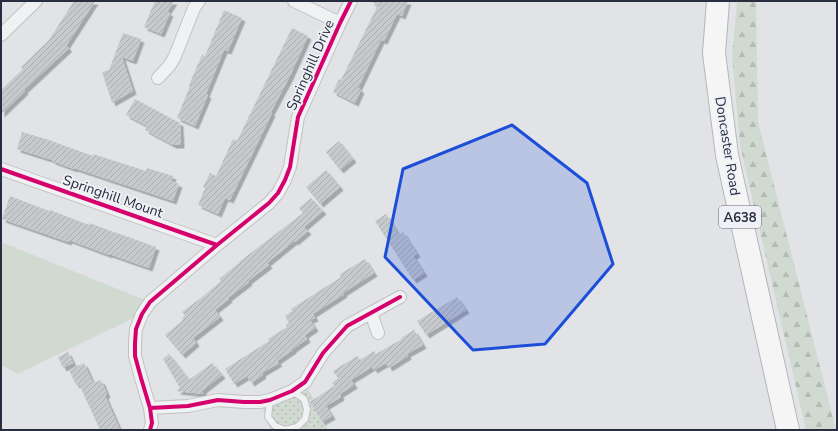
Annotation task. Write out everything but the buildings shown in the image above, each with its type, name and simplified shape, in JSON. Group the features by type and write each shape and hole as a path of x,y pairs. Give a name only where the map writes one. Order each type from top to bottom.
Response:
{"highway":[{"name":"Doncaster Road","path":"718,1 714,53 727,155 788,430"}],"street":[{"path":"1,35 36,1"},
{"path":"158,78 170,65 175,56 194,8 199,1"},
{"path":"294,1 340,23"},
{"name":"Springhill Drive","path":"150,430 152,423 150,408 140,378 135,356 136,329 142,314 150,302 269,203 278,193 290,167 298,117 351,1"},
{"name":"Springhill Mount","path":"1,169 217,245"},
{"path":"150,408 188,406 218,400 260,402 270,400 292,391 305,382 324,353 347,326 400,297"},
{"path":"371,313 378,333"}],"lane":[{"path":"270,400 268,416 275,426 285,430 297,427 305,419 307,409 304,399 292,391"}],"highlighted area":[{"path":"512,125 587,183 613,264 545,344 473,350 385,257 403,169"}],"green space":[{"path":"737,1 756,1 758,122 836,430 806,430 740,145 732,56"},
{"path":"1,242 150,302 142,314 17,374 1,365"},
{"path":"305,382 328,430 271,430 260,402"}],"cycle path":[{"path":"150,430 152,423 150,408 135,356 136,329 142,314 150,302 269,203 278,193 290,167 298,117 351,1"},
{"path":"1,169 217,245"},
{"path":"150,408 188,406 218,400 260,402 270,400 292,391 305,382 323,353 347,326 400,297"}]}
